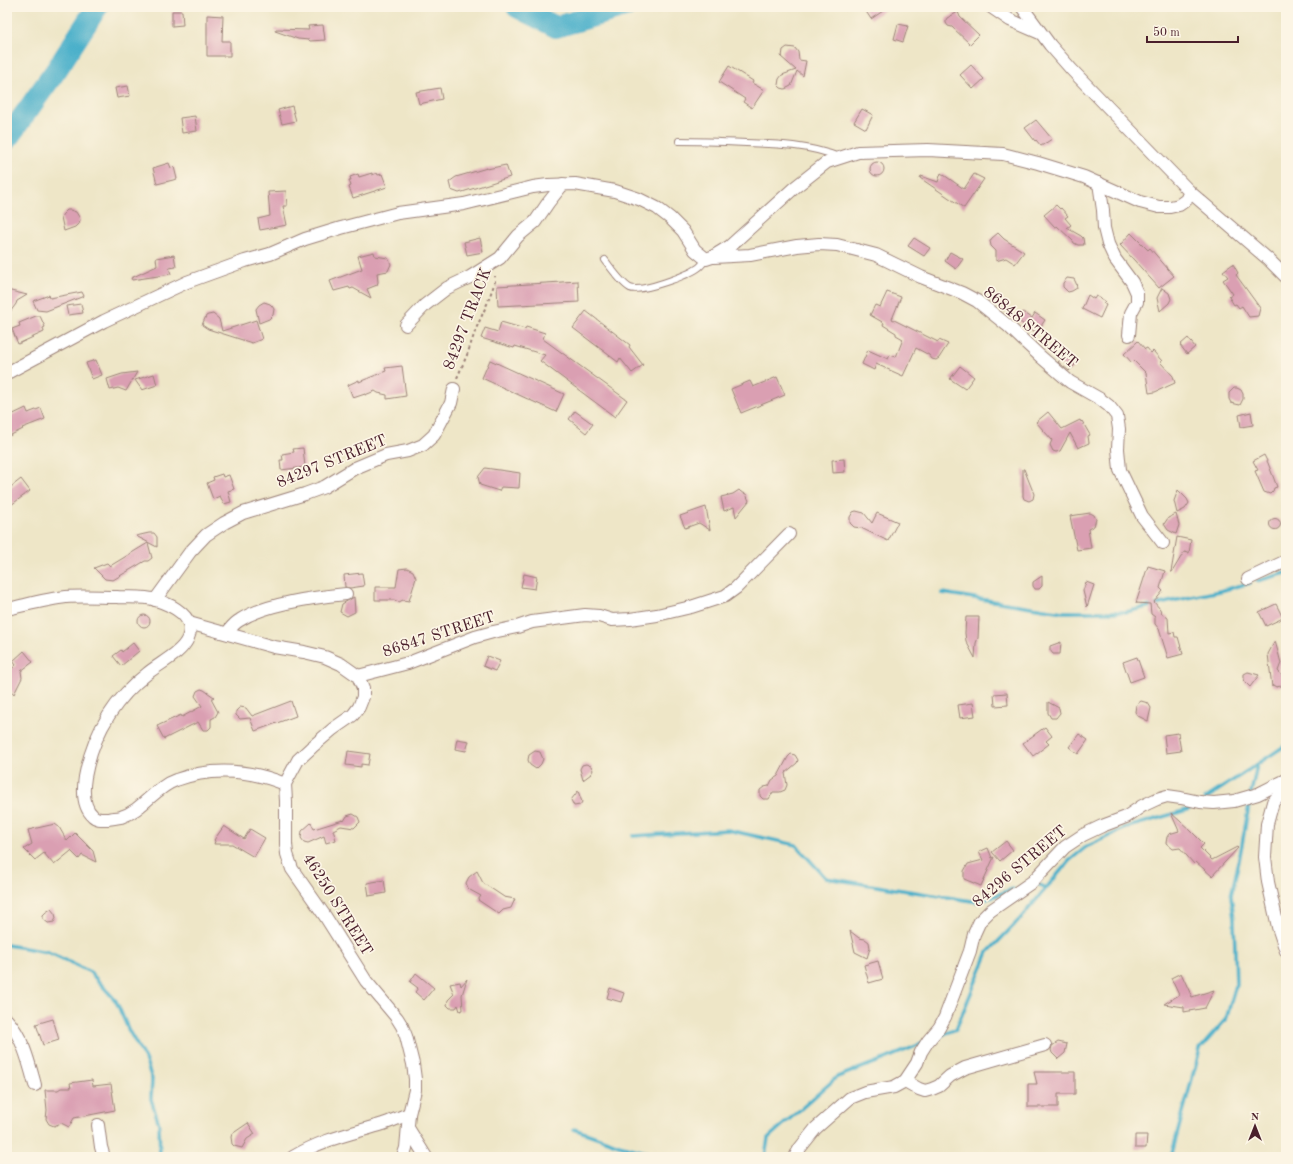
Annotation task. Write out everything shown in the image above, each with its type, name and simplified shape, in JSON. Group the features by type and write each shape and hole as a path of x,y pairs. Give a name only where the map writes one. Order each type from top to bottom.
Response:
{"street":[{"path":"990,7 1010,20 1041,34"},
{"path":"1022,7 1041,34 1072,70 1190,192 1268,259 1286,277"},
{"path":"7,373 104,321 187,282 245,261 270,254 305,239 398,213 464,204 533,187 575,184 616,191 639,199 657,208 670,218 683,232 695,250 709,258 730,246 827,162 858,152 928,150 1003,154 1058,169 1098,183 1140,202 1158,207 1179,205 1186,200 1190,192"},
{"path":"1098,183 1103,210 1104,228 1108,244 1115,259 1132,282 1137,293 1137,302 1131,314 1128,335"},
{"path":"406,325 425,305 447,288 470,277 500,258 518,236 535,222 548,202 563,184"},
{"name":"86848 STREET","path":"709,258 750,255 797,246 819,244 837,245 876,255 921,277 962,293 977,301 1007,325 1040,357 1065,378 1109,406 1116,416 1119,429 1118,448 1120,470 1142,516 1163,543"},
{"name":"84297 STREET","path":"155,600 190,552 206,535 224,523 243,513 324,487 355,468 386,455 408,451 423,445 434,435 450,403 454,389"},
{"name":"86847 STREET","path":"358,676 408,663 475,637 532,622 585,615 599,616 612,620 630,619 677,610 725,596 736,588 789,534"},
{"path":"1248,579 1286,561"},
{"path":"227,633 233,624 241,619 268,608 328,596 346,594"},
{"path":"7,609 65,598 136,598 155,600 178,610 185,616 189,623 190,632 188,640 181,649 148,673 136,684 122,698 104,721 88,764 85,782 87,810 94,817 101,819 120,818 133,812 164,786 175,780 200,774 224,772 251,774 285,784 298,760 312,746 353,715 359,707 363,697 363,688 358,676 342,664 325,657 274,647 189,623"},
{"name":"84296 STREET","path":"905,1081 917,1063 928,1041 939,1028 945,1017 980,921 990,911 1032,882 1065,847 1083,835 1126,817 1142,806 1162,797 1167,796 1214,803 1234,801 1258,794 1286,780"},
{"name":"46250 STREET","path":"285,784 286,844 287,854 292,869 325,916 366,981 402,1026 406,1036 413,1064 415,1090 409,1114 406,1148 403,1157"},
{"path":"1286,787 1273,802 1267,824 1265,857 1268,882 1278,927 1286,951"},
{"path":"7,1020 12,1025 24,1049 35,1085"},
{"path":"795,1157 800,1148 816,1128 850,1098 865,1092 894,1087 905,1081 925,1091 939,1086 950,1076 965,1068 1045,1045"},
{"path":"293,1157 325,1140 384,1123 409,1114"},
{"path":"98,1125 104,1157"},
{"path":"408,1128 426,1157"}],"lane":[{"path":"679,141 803,146 823,150 839,157"},
{"path":"605,260 625,284 631,288 638,289 654,286 690,273 699,268 709,258"}],"path":[{"name":"84297 TRACK","path":"454,389 495,282 496,272"}],"building":[{"path":"863,7 889,7 871,19"},
{"path":"172,11 182,11 183,25 172,26"},
{"path":"958,12 960,17 979,35 970,44 946,23 947,18"},
{"path":"207,15 223,16 222,41 230,41 230,56 207,56"},
{"path":"898,24 908,26 903,42 894,39"},
{"path":"323,25 325,40 310,41 298,39 275,31 276,29 309,30 308,26"},
{"path":"787,47 795,48 798,52 799,60 806,61 803,76 797,71 791,86 785,89 778,85 779,79 782,75 796,70 780,56 782,57 783,50"},
{"path":"971,65 984,79 973,89 960,75"},
{"path":"729,66 753,81 752,83 764,90 752,108 743,102 745,99 719,82"},
{"path":"128,86 130,96 117,98 115,88"},
{"path":"440,88 442,99 419,104 416,92"},
{"path":"292,106 296,121 282,124 278,110"},
{"path":"862,109 873,115 866,129 854,122"},
{"path":"195,116 197,131 182,133 180,118"},
{"path":"1036,120 1052,139 1041,146 1025,128"},
{"path":"877,162 882,164 884,169 882,174 877,176 872,174 870,169 872,164"},
{"path":"169,163 171,168 174,167 177,179 157,184 153,168"},
{"path":"506,165 510,177 459,193 451,190 449,182 456,177 487,168"},
{"path":"372,173 372,175 377,173 378,175 382,174 387,187 353,198 349,187 351,186 349,180 351,180 350,177 358,174 359,177"},
{"path":"941,173 964,189 974,174 984,179 964,208 920,178 921,176 938,182"},
{"path":"286,191 287,206 283,206 287,225 260,230 258,219 270,216 268,192"},
{"path":"1056,205 1068,216 1065,218 1071,225 1067,228 1083,238 1084,245 1074,243 1057,226 1055,227 1044,215"},
{"path":"67,210 76,212 80,220 75,227 64,231 61,217"},
{"path":"998,233 1004,239 1024,252 1015,264 1006,258 996,261 996,251 991,246 990,241"},
{"path":"1131,233 1148,250 1150,248 1174,276 1159,288 1120,245"},
{"path":"480,238 483,252 467,255 464,242"},
{"path":"914,238 930,248 924,256 908,246"},
{"path":"374,252 375,256 388,258 391,264 388,271 377,273 377,285 367,289 371,298 353,288 350,289 349,287 334,291 330,281 362,269 358,256"},
{"path":"950,252 963,259 956,269 945,261"},
{"path":"174,255 176,267 169,268 171,274 132,280 131,278 157,266 156,258"},
{"path":"1233,264 1238,273 1236,275 1260,308 1258,316 1249,317 1242,306 1239,308 1236,304 1234,305 1229,297 1233,294 1223,280 1228,277 1223,271"},
{"path":"1067,278 1074,279 1077,288 1068,292 1063,287 1063,283"},
{"path":"578,281 579,302 498,306 497,286"},
{"path":"1162,288 1169,293 1171,299 1169,303 1160,311 1157,298"},
{"path":"7,290 27,295 17,301 7,316"},
{"path":"82,292 84,296 46,311 37,310 33,301 49,295 50,298"},
{"path":"887,292 901,297 892,319 938,342 939,340 948,344 936,360 932,359 929,355 916,348 903,376 876,364 874,370 862,364 868,350 888,359 890,355 896,357 903,339 883,325 884,323 870,315 875,305 880,307"},
{"path":"1088,295 1094,299 1096,296 1105,301 1103,303 1106,305 1100,318 1082,309"},
{"path":"264,302 272,306 274,309 273,315 269,319 259,323 256,309"},
{"path":"81,304 83,313 68,315 66,306"},
{"path":"586,311 630,345 629,347 643,365 632,373 620,358 618,362 573,328"},
{"path":"1023,312 1032,318 1035,313 1045,320 1037,332 1035,330 1033,331 1017,320"},
{"path":"213,314 219,319 222,331 256,320 262,339 252,343 208,329 202,325 206,316"},
{"path":"36,316 40,316 45,327 43,328 44,332 18,344 12,329 20,326 19,323"},
{"path":"501,322 525,329 526,327 545,333 543,339 627,400 615,417 540,361 545,355 481,338 485,328 498,332"},
{"path":"1188,338 1195,347 1187,354 1180,345"},
{"path":"1138,341 1151,353 1153,351 1162,361 1160,362 1173,376 1175,383 1155,392 1149,393 1146,373 1134,361 1132,363 1124,354"},
{"path":"1066,355 1075,365 1069,371 1058,362"},
{"path":"96,360 102,375 92,379 86,363"},
{"path":"490,360 564,394 556,412 482,378"},
{"path":"402,366 406,396 387,399 387,395 375,391 353,398 348,385 386,371 385,368"},
{"path":"960,366 974,377 965,389 950,379"},
{"path":"137,372 126,391 118,388 110,390 107,379 122,374"},
{"path":"154,374 157,385 142,390 135,380"},
{"path":"777,377 785,395 741,413 731,389 750,381 753,387"},
{"path":"1234,388 1241,390 1243,394 1243,399 1240,405 1231,403 1229,399 1229,393"},
{"path":"26,408 28,413 41,408 45,419 22,428 23,429 7,437 7,417"},
{"path":"575,411 593,424 586,433 569,419"},
{"path":"1048,412 1062,429 1080,420 1081,422 1082,421 1090,435 1088,436 1089,443 1078,448 1070,433 1060,451 1053,451 1050,445 1052,440 1036,422"},
{"path":"1251,412 1253,425 1241,427 1239,415"},
{"path":"303,448 305,467 281,470 280,460 283,460 282,454 294,452 293,449"},
{"path":"1264,455 1277,487 1274,488 1270,494 1264,492 1255,471 1258,470 1253,461"},
{"path":"844,459 845,472 833,473 832,460"},
{"path":"485,468 520,473 519,488 501,487 499,491 480,485 478,477"},
{"path":"1023,469 1034,494 1033,499 1029,501 1024,499 1023,496"},
{"path":"222,474 223,477 229,475 234,489 228,491 231,502 224,504 220,496 213,499 207,483 214,480 213,477"},
{"path":"21,479 30,491 11,505 7,500 7,490"},
{"path":"739,490 746,494 749,501 736,517 734,507 724,511 721,497 733,494"},
{"path":"1178,490 1189,503 1185,509 1177,513 1174,501"},
{"path":"706,507 710,530 699,523 685,528 680,516"},
{"path":"856,511 864,513 872,523 877,513 898,522 888,541 861,528 854,527 850,523 850,517 853,512"},
{"path":"1090,513 1094,515 1096,519 1094,526 1088,529 1091,548 1077,550 1070,516"},
{"path":"1176,514 1179,525 1176,534 1168,530 1164,524 1168,518"},
{"path":"1273,519 1277,519 1279,520 1279,528 1273,529 1270,526 1270,522"},
{"path":"154,533 157,537 157,547 136,536"},
{"path":"1177,537 1191,540 1189,553 1184,552 1171,572"},
{"path":"148,543 152,558 113,580 105,579 94,568 107,563 110,566"},
{"path":"1148,566 1165,571 1160,588 1163,591 1154,602 1160,609 1161,613 1168,618 1169,633 1174,632 1175,637 1178,637 1183,654 1168,658 1159,629 1155,624 1155,617 1151,614 1150,604 1136,603"},
{"path":"407,568 413,571 416,578 409,601 403,600 399,602 394,600 375,600 375,587 396,587 399,569"},
{"path":"362,573 364,586 350,588 345,587 344,575"},
{"path":"524,574 537,577 535,589 521,587"},
{"path":"1042,576 1042,586 1039,589 1035,589 1033,582"},
{"path":"1086,582 1094,585 1087,607 1083,591"},
{"path":"354,597 355,612 347,616 340,612 342,604"},
{"path":"1276,604 1283,618 1266,626 1259,612"},
{"path":"142,615 146,615 150,621 146,627 142,627 138,623 138,619"},
{"path":"966,617 979,617 975,658 966,641"},
{"path":"1275,641 1281,663 1278,671 1285,679 1281,686 1276,687 1273,685 1272,687 1268,654"},
{"path":"1061,642 1060,654 1053,654 1050,650 1050,646"},
{"path":"133,643 139,651 121,666 113,656 121,650 122,652"},
{"path":"24,651 33,662 21,671 22,678 14,694 7,686 7,673 16,665 13,661"},
{"path":"487,656 500,661 495,671 483,666"},
{"path":"1137,657 1144,677 1130,682 1123,662"},
{"path":"1248,672 1259,675 1250,687 1244,679 1244,674"},
{"path":"201,689 214,697 211,699 218,712 215,717 211,719 211,727 208,730 203,730 198,722 164,739 157,726 181,715 182,717 202,706 195,696 197,691"},
{"path":"1007,693 1008,705 995,706 994,694"},
{"path":"291,701 296,716 255,731 250,718 240,719 236,715 236,711 240,707 246,708 252,716"},
{"path":"1141,701 1148,703 1151,708 1148,721 1138,716 1135,712 1136,705"},
{"path":"1048,702 1059,708 1060,713 1056,718 1051,718 1048,713"},
{"path":"973,703 975,716 960,718 958,705"},
{"path":"1045,727 1052,736 1046,741 1049,744 1033,756 1023,743"},
{"path":"1178,733 1181,751 1166,753 1164,735"},
{"path":"1079,734 1088,740 1078,754 1069,747"},
{"path":"457,739 469,741 466,751 455,749"},
{"path":"348,751 370,754 368,765 361,764 361,767 346,765"},
{"path":"535,751 540,752 543,759 541,764 536,769 530,765 528,760 529,755"},
{"path":"791,754 795,755 798,760 797,763 785,773 787,785 785,790 773,792 769,799 763,799 760,796 760,790 769,786 772,780 778,776"},
{"path":"586,764 591,766 593,770 591,774 583,780 580,769 582,765"},
{"path":"578,791 582,802 580,805 574,806 571,800"},
{"path":"1171,813 1204,844 1200,848 1212,860 1237,847 1238,848 1212,876 1196,862 1194,864 1180,848 1173,849 1166,843 1169,834 1179,831"},
{"path":"353,814 358,817 360,822 354,828 341,826 333,830 336,840 326,843 324,836 308,843 304,842 301,838 302,831 311,823 314,829 343,820 344,821 347,816"},
{"path":"55,824 59,827 67,841 75,833 93,851 96,862 82,855 79,859 71,851 54,865 44,853 35,860 24,849 32,844 28,830"},
{"path":"224,826 244,839 250,829 265,838 254,857 232,844 214,844 214,840"},
{"path":"1006,841 1013,850 1000,861 992,852"},
{"path":"988,848 992,858 994,857 981,886 964,879 964,871 968,864 983,860 979,852"},
{"path":"477,871 483,883 504,897 515,899 511,908 503,910 499,914 478,900 481,896 470,890 466,883 469,877"},
{"path":"384,880 386,893 369,896 367,883"},
{"path":"51,909 56,918 54,922 48,923 43,919 43,915"},
{"path":"850,931 859,938 865,939 869,942 870,948 867,958 855,952"},
{"path":"878,961 883,979 869,983 864,965"},
{"path":"416,973 434,988 424,1000 415,992 418,988 410,982"},
{"path":"1181,973 1192,997 1214,990 1205,1008 1184,1012 1184,1007 1164,1004 1179,995 1171,978"},
{"path":"467,979 462,995 463,1010 460,1011 458,1005 456,1008 450,1008 447,1005 448,1000 454,994 450,984 460,982 461,986"},
{"path":"610,988 624,993 621,1002 607,998"},
{"path":"53,1019 59,1040 43,1045 36,1024"},
{"path":"1058,1042 1067,1044 1065,1053 1058,1059 1051,1050 1052,1046"},
{"path":"1034,1072 1075,1072 1075,1094 1058,1094 1058,1107 1028,1107 1028,1084 1037,1084"},
{"path":"92,1080 93,1086 111,1084 115,1110 74,1118 69,1127 61,1123 54,1126 49,1124 46,1119 47,1110 45,1090 71,1088 70,1083"},
{"path":"248,1123 255,1134 247,1139 242,1148 234,1146 232,1144 232,1134"},
{"path":"1135,1135 1147,1135 1146,1148 1135,1148"}],"waterway":[{"path":"7,139 57,69 97,7"},
{"path":"517,7 556,27 625,7"},
{"path":"1257,581 1286,573"},
{"path":"942,593 1063,612 1126,612 1250,583"},
{"path":"1205,799 1286,745"},
{"path":"1251,793 1257,765"},
{"path":"1171,1157 1200,1049 1226,1019 1236,985 1234,919 1231,896 1250,800"},
{"path":"937,1037 956,1029 988,952 1020,919 1069,861 1086,847 1128,827 1187,810 1196,804"},
{"path":"633,836 728,830 796,845 826,878 978,902 1013,889"},
{"path":"1035,883 1047,888"},
{"path":"7,945 48,952 90,972 116,1001 129,1031 145,1059 152,1079 151,1099 159,1124 160,1157"},
{"path":"765,1157 768,1138 837,1077 923,1043"},
{"path":"574,1129 619,1145 664,1157"}]}
